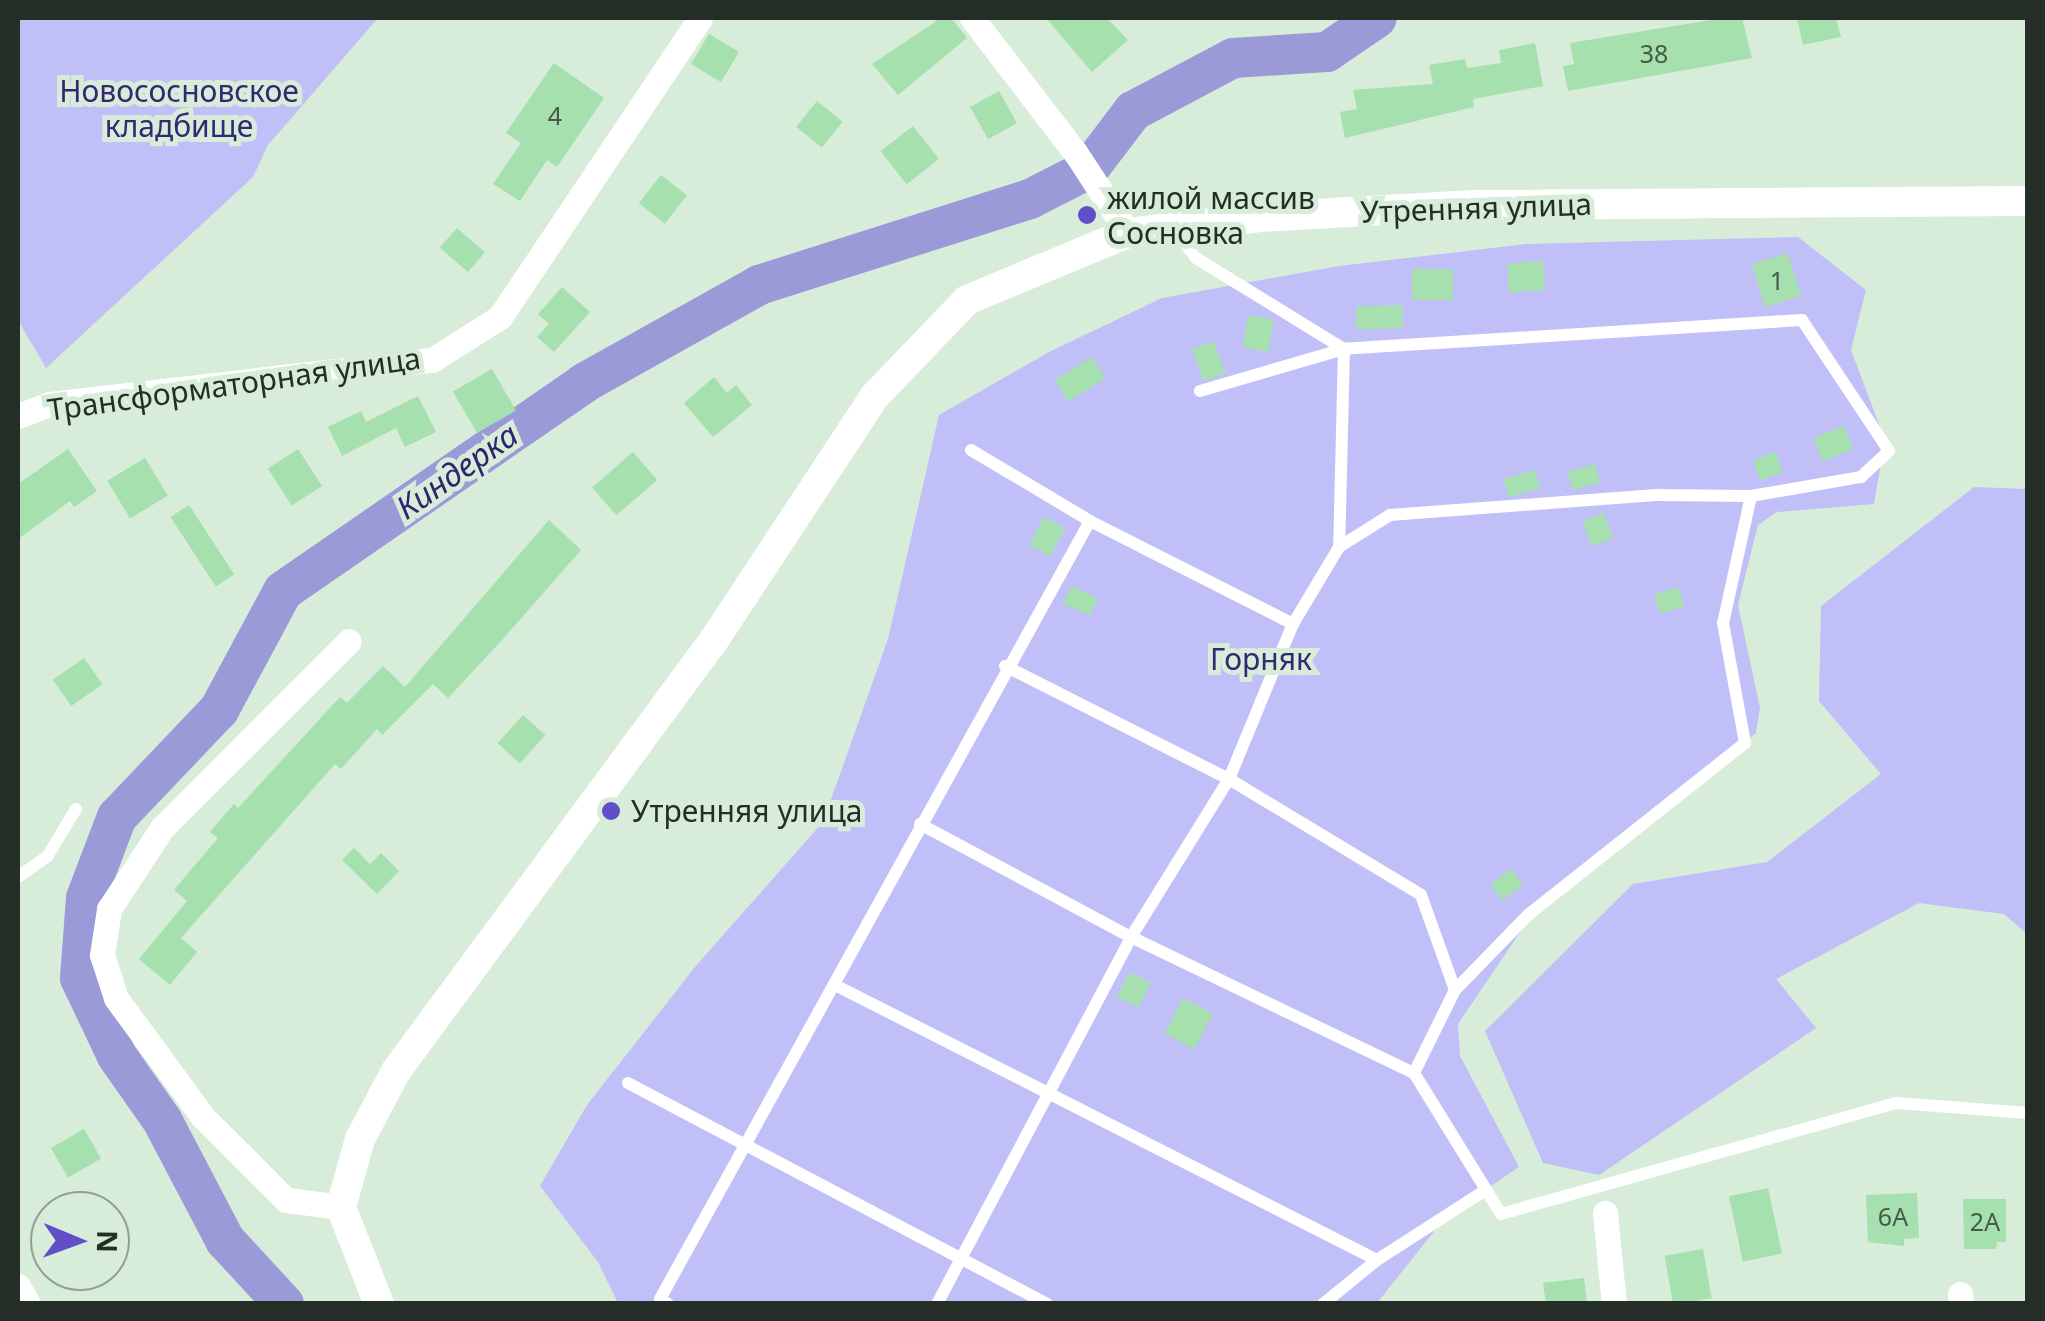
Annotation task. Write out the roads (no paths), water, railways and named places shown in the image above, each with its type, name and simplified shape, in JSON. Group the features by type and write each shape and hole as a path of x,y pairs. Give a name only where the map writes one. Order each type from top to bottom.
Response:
{"street":[{"name":"Трансформаторная улица","path":"18,416 50,404 432,360 500,317 700,18"},
{"path":"972,18 1075,152 1128,234"},
{"name":"Утренняя улица","path":"341,1207 360,1139 396,1071 714,640 874,397 966,300 1128,234 1172,226 1474,204 2028,201"},
{"path":"349,641 162,828 108,908 102,955 116,998 203,1117 286,1200 341,1207 378,1304"},
{"path":"1605,1213 1614,1304"},
{"path":"18,1286 28,1304"}],"lane":[{"path":"1172,226 1196,258 1344,350"},
{"path":"937,1304 1130,937 1229,779 1293,624 1339,547 1390,516 1659,495 1751,496 1861,478 1889,451 1802,320 1344,350 1200,391"},
{"path":"1339,547 1344,350"},
{"path":"970,450 1090,521 1293,624"},
{"path":"1414,1073 1455,990 1528,914 1744,743 1723,622 1751,496"},
{"path":"668,1304 660,1299 749,1146 1004,666 1090,521"},
{"path":"1004,666 1229,779 1421,895 1455,990"},
{"path":"18,877 47,858 76,810"},
{"path":"920,824 1130,937 1414,1073 1500,1214 1898,1103 2028,1113"},
{"path":"835,985 1044,1096 1377,1260"},
{"path":"628,1084 1047,1304"},
{"path":"1323,1304 1377,1260 1484,1191"}],"waterway":[{"name":"Киндерка","path":"284,1304 225,1240 162,1120 117,1056 80,978 86,898 117,817 219,710 283,591 584,383 759,285 1030,199 1089,169 1133,111 1233,58 1327,52 1377,18"}],"place":[{"name":"жилой массив Сосновка","path":"1087,215"},
{"name":"Утренняя улица","path":"611,811"}],"park label":[{"name":"Новососновское кладбище","path":"179,108"},
{"name":"Горняк","path":"1261,659"}]}
